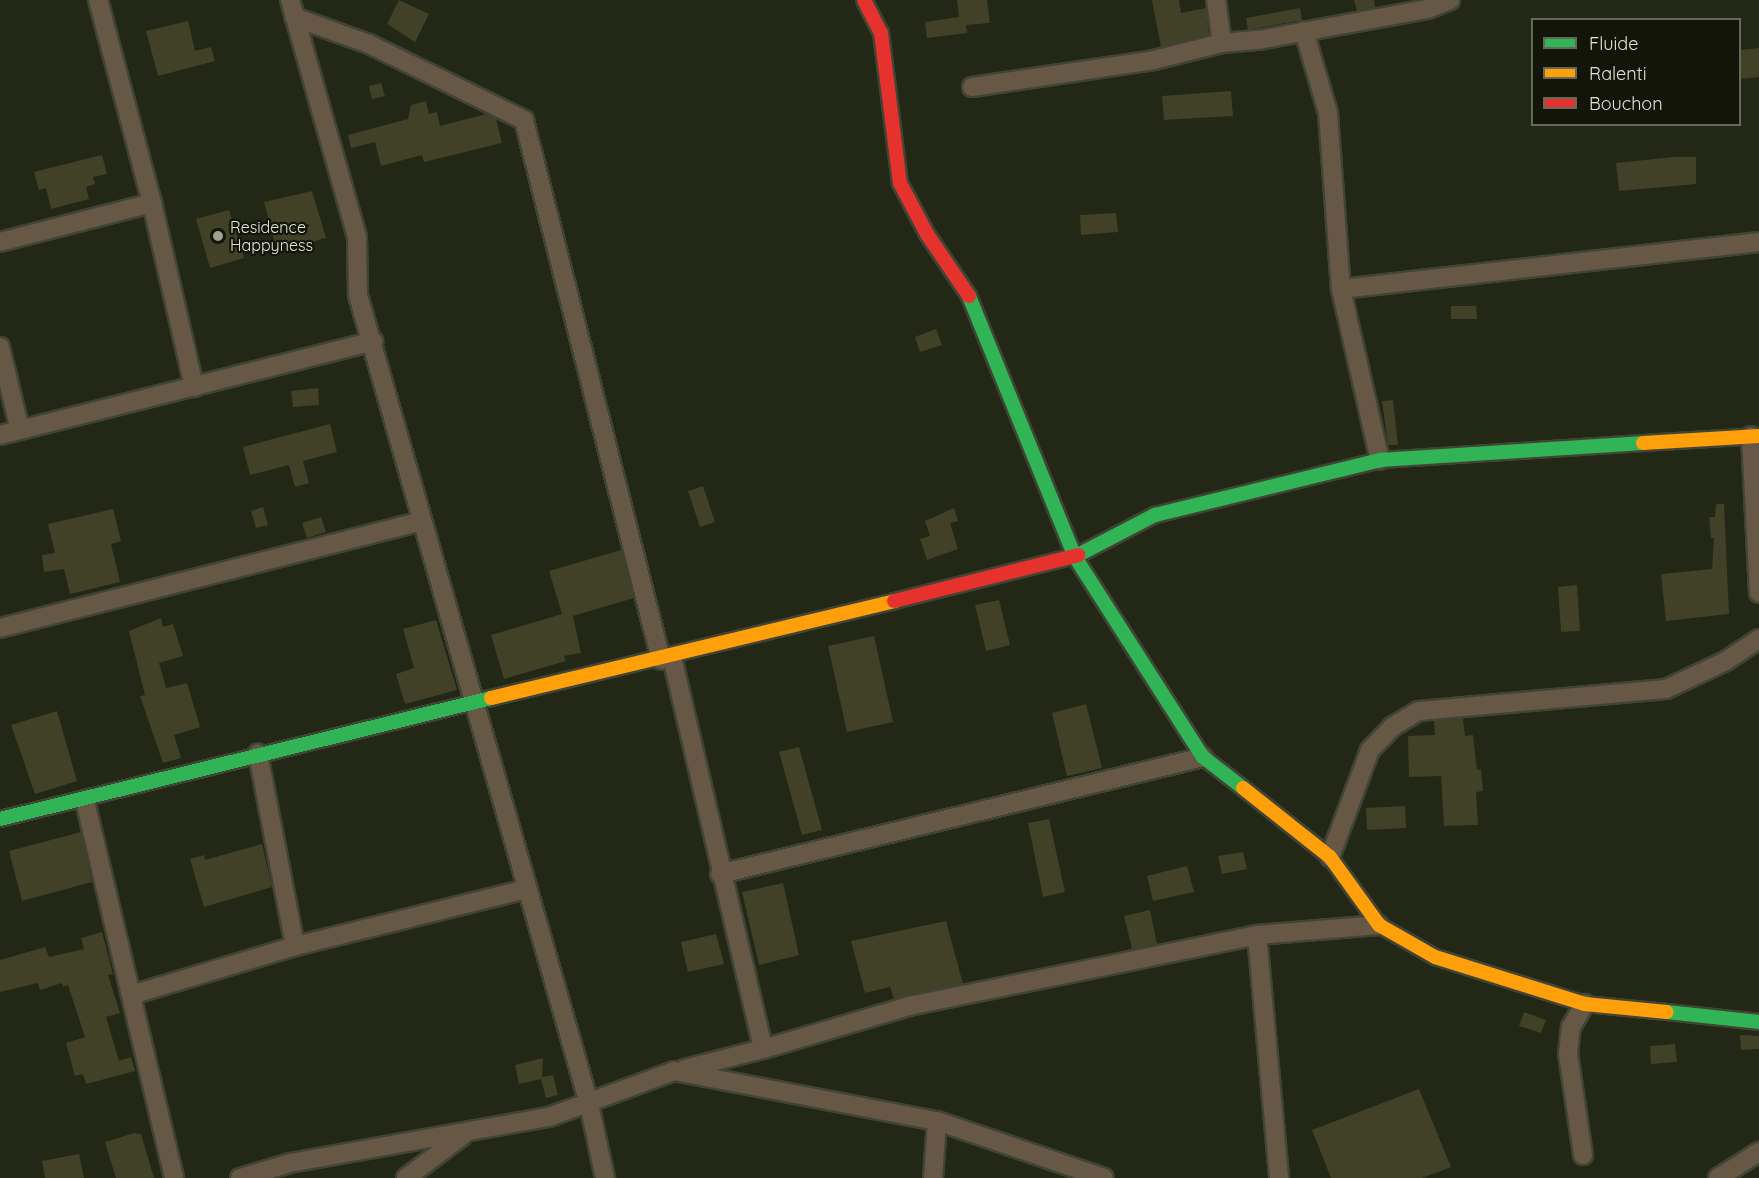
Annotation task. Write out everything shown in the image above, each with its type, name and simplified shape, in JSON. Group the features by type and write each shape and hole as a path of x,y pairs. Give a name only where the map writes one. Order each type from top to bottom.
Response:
{"street":[{"path":"98,0 152,203 194,387"},
{"path":"864,0 881,33 900,183 927,234 976,307 1075,557 1203,757 1330,856 1379,925 1435,957 1585,1004 1759,1022"},
{"path":"1216,0 1222,43"},
{"path":"972,87 1154,60 1222,43 1428,9 1450,0"},
{"path":"292,8 357,237 358,295 589,1104 605,1178"},
{"path":"292,8 524,120 666,658 763,1049"},
{"path":"1304,31 1332,139 1341,289 1380,460"},
{"path":"0,242 152,203"},
{"path":"1341,289 1759,242"},
{"path":"0,435 372,341"},
{"path":"0,347 20,430"},
{"path":"0,819 85,801 258,754 666,658 1075,557 1115,540 1155,515 1380,460 1755,436 1759,593"},
{"path":"0,628 422,520"},
{"path":"1330,856 1370,750 1392,727 1419,711 1666,689 1724,662 1759,639"},
{"path":"258,754 295,946"},
{"path":"720,873 1203,757"},
{"path":"85,801 174,1178"},
{"path":"131,995 295,946 527,889"},
{"path":"240,1178 290,1163 464,1135 549,1117 674,1071 763,1049 909,1006 1257,935 1379,925"},
{"path":"1257,935 1279,1178"},
{"path":"1583,1155 1568,1054 1571,1027 1585,1004"},
{"path":"674,1071 937,1121 1104,1178"},
{"path":"933,1178 937,1121"},
{"path":"406,1178 464,1135"},
{"path":"1718,1178 1759,1152"}],"building":[{"path":"399,0 429,14 415,42 387,24"},
{"path":"957,0 987,0 990,23 966,25 967,33 927,38 925,22 959,17"},
{"path":"1152,0 1179,0 1181,13 1206,8 1209,35 1161,47"},
{"path":"1354,0 1374,0 1375,7 1357,11"},
{"path":"1300,8 1302,20 1248,30 1246,18"},
{"path":"188,21 195,51 211,47 215,61 158,76 146,31"},
{"path":"1759,48 1759,77 1741,79 1741,50"},
{"path":"381,83 385,96 372,99 369,86"},
{"path":"1231,91 1233,116 1164,120 1162,96"},
{"path":"426,101 429,114 437,112 440,126 486,114 496,119 502,143 424,162 422,155 381,166 375,142 351,148 348,135 408,119 411,105"},
{"path":"102,155 107,174 93,177 95,184 86,187 89,199 51,209 46,188 39,190 34,172"},
{"path":"1696,157 1696,184 1619,191 1616,163"},
{"path":"312,191 326,238 277,252 264,202"},
{"path":"229,210 244,258 210,268 196,219"},
{"path":"1116,213 1118,232 1081,235 1080,215"},
{"path":"1451,306 1476,306 1477,319 1451,319"},
{"path":"936,329 942,345 920,352 915,337"},
{"path":"318,388 319,405 293,407 291,391"},
{"path":"1393,400 1398,445 1388,445 1382,401"},
{"path":"330,424 337,452 303,461 309,483 295,487 289,465 250,475 243,447"},
{"path":"703,486 715,522 700,527 688,491"},
{"path":"1716,504 1724,504 1729,614 1666,621 1661,574 1712,569 1714,538 1711,538 1709,517 1715,517"},
{"path":"263,507 268,525 256,528 251,511"},
{"path":"954,508 958,521 950,523 958,549 927,560 920,539 930,536 925,521"},
{"path":"113,509 121,541 111,544 120,582 70,594 64,569 44,572 42,555 55,553 48,524"},
{"path":"321,517 326,532 307,538 302,523"},
{"path":"621,550 634,598 573,616 581,653 564,656 566,661 504,679 491,635 562,614 549,571"},
{"path":"1577,585 1580,631 1561,632 1558,587"},
{"path":"999,600 1010,645 986,651 975,605"},
{"path":"161,618 163,627 173,624 183,656 159,663 166,688 187,683 200,727 174,735 181,758 163,763 140,696 145,695 129,631"},
{"path":"436,620 457,690 405,704 396,674 414,668 403,629"},
{"path":"874,636 893,722 847,732 828,646"},
{"path":"1086,704 1102,768 1067,776 1052,713"},
{"path":"57,711 77,781 35,794 11,725"},
{"path":"1463,718 1465,736 1473,735 1477,770 1481,769 1483,791 1476,792 1478,825 1444,826 1441,776 1409,777 1408,736 1435,735 1434,721"},
{"path":"799,747 822,830 802,835 779,752"},
{"path":"1405,806 1406,828 1367,830 1366,808"},
{"path":"1049,819 1065,892 1043,897 1028,823"},
{"path":"81,832 92,882 22,901 9,851"},
{"path":"262,844 272,887 204,907 190,859 204,855 205,860"},
{"path":"1243,852 1247,869 1222,874 1218,856"},
{"path":"1187,866 1194,892 1153,901 1147,876"},
{"path":"783,883 799,955 759,965 742,892"},
{"path":"1150,910 1157,944 1132,949 1124,916"},
{"path":"946,921 963,984 894,999 890,987 865,993 851,941"},
{"path":"102,932 113,974 108,975 120,1013 106,1017 119,1061 131,1057 135,1071 86,1084 83,1074 75,1076 66,1043 85,1037 68,985 63,987 62,983 40,990 38,983 0,992 0,960 45,947 49,957 84,949 81,938"},
{"path":"716,934 724,964 688,972 681,942"},
{"path":"1524,1012 1546,1020 1541,1033 1519,1026"},
{"path":"1740,1035 1759,1036 1759,1049 1741,1050"},
{"path":"1675,1044 1677,1062 1651,1064 1650,1046"},
{"path":"543,1058 542,1077 553,1075 558,1095 546,1098 541,1079 519,1084 515,1065"},
{"path":"1419,1089 1451,1167 1422,1178 1331,1178 1312,1130"},
{"path":"134,1133 141,1134 154,1178 116,1178 105,1142"},
{"path":"79,1154 84,1178 45,1178 42,1161"}],"traffic: fast":[{"path":"969,296 1075,557 1203,757 1243,788"},
{"path":"1078,555 1155,515 1380,460 1643,443"},
{"path":"0,819 491,698"},
{"path":"1667,1012 1759,1022"}],"traffic: slow":[{"path":"1643,443 1759,436"},
{"path":"491,698 894,601"},
{"path":"1243,788 1330,857 1379,925 1435,957 1585,1004 1667,1012"}],"traffic: jam":[{"path":"864,0 881,33 900,183 927,234 969,296"},
{"path":"894,601 1078,555"}],"place":[{"name":"Residence Happyness","path":"218,236"}]}
